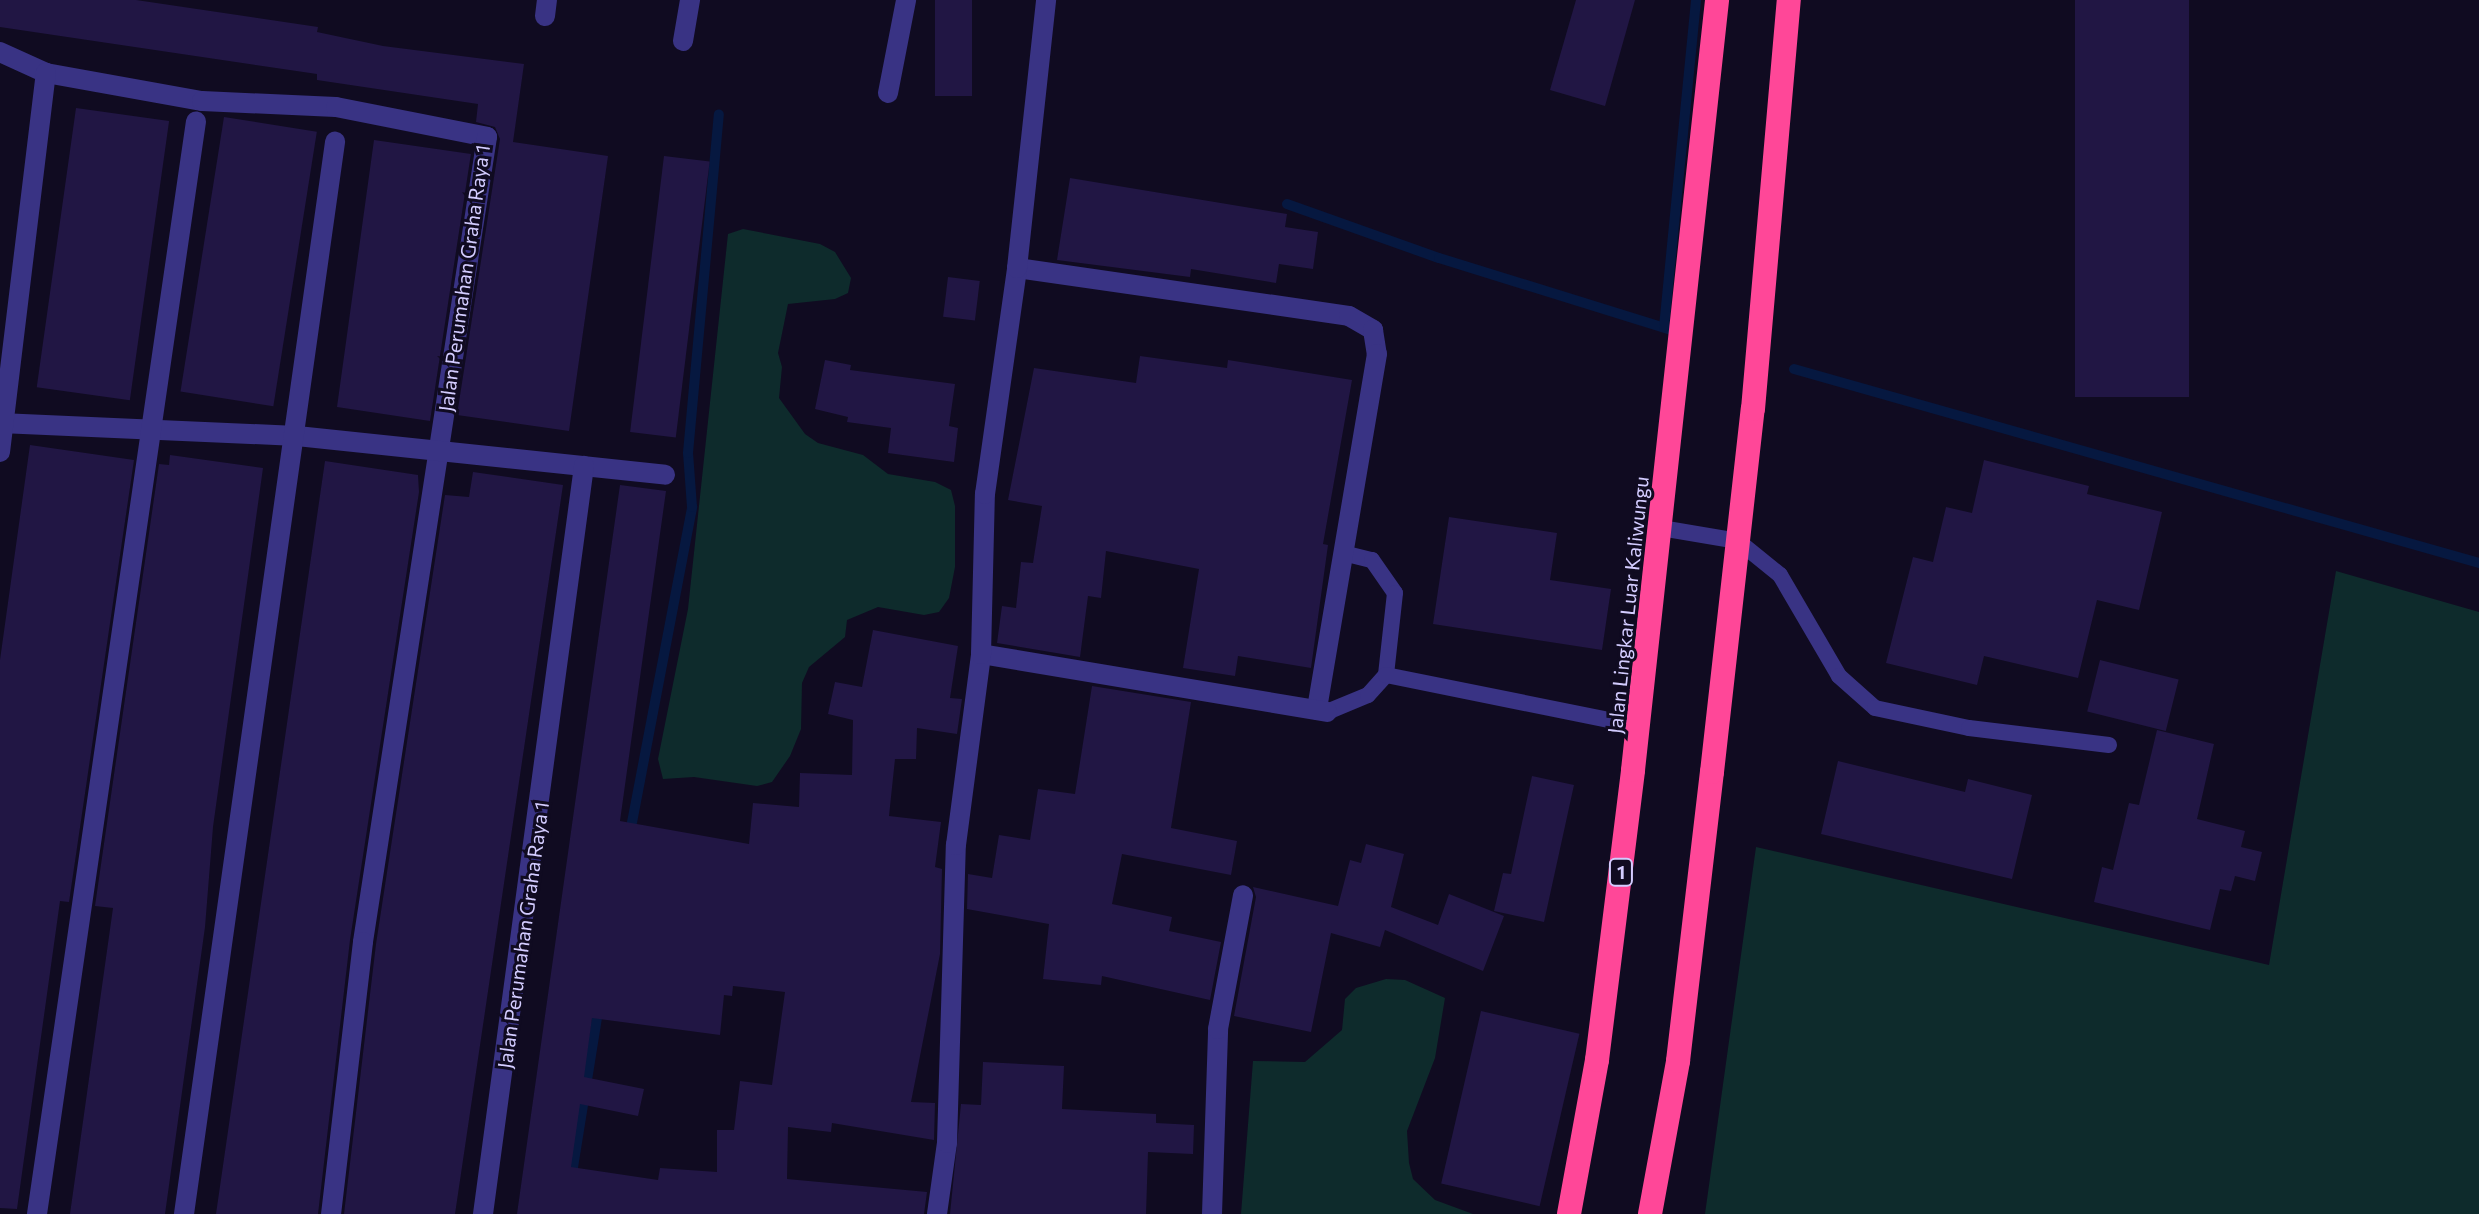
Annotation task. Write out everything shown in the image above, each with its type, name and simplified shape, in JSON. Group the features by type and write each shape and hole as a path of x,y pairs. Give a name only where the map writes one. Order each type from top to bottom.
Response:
{"highway":[{"name":"Jalan Lingkar Luar Kaliwungu","path":"1569,1214 1597,1060 1638,726 1717,0"},
{"path":"1650,1214 1678,1061 1738,541 1789,0"}],"street":[{"path":"683,41 690,0"},
{"path":"888,93 906,0"},
{"path":"937,1214 947,1143 956,845 981,654 985,494 1017,268 1023,180 1046,0"},
{"path":"0,52 46,73 0,452"},
{"name":"Jalan Perumahan Graha Raya 1","path":"46,73 202,101 336,107 487,137 363,942 331,1214"},
{"path":"37,1214 196,122"},
{"path":"184,1214 297,436 335,142"},
{"path":"981,654 1322,711 1343,553 1377,354 1373,330 1363,321 1017,268"},
{"path":"2,424 150,433 297,436 440,448 665,475"},
{"name":"Jalan Perumahan Graha Raya 1","path":"483,1214 584,466"},
{"path":"1212,1214 1218,1029 1243,895"}],"lane":[{"path":"1661,528 1738,541 1780,575 1839,676 1875,708 1969,728 2109,745"},
{"path":"1322,711 1368,695 1386,675 1395,593 1372,560 1343,553"},
{"path":"1386,675 1638,726"}],"green space":[{"path":"743,229 820,244 835,252 851,278 848,293 835,299 788,304 778,353 782,367 779,398 805,434 818,443 863,455 888,474 935,482 951,490 955,506 955,567 949,598 939,612 924,615 878,607 847,620 845,637 809,667 802,683 801,729 790,756 772,782 757,786 694,777 663,779 658,759 688,609 728,234"},
{"path":"2336,571 2479,612 2479,1214 1705,1214 1756,847 2269,965"},
{"path":"1386,979 1405,980 1445,998 1435,1058 1407,1131 1409,1163 1413,1179 1435,1200 1473,1214 1241,1214 1253,1061 1305,1062 1342,1030 1345,999 1356,988"}],"building":[{"path":"0,0 136,0 318,27 317,32 383,46 524,64 513,142 608,156 569,431 457,415 500,139 495,127 476,122 478,104 317,80 317,74 0,27"},
{"path":"935,0 972,0 972,96 935,96"},
{"path":"1576,0 1635,0 1605,106 1550,90"},
{"path":"2075,0 2189,0 2189,397 2075,397"},
{"path":"76,108 169,121 130,400 37,387"},
{"path":"224,117 317,132 273,406 181,392"},
{"path":"374,140 471,154 430,421 337,407"},
{"path":"664,156 710,162 676,438 630,432"},
{"path":"1070,178 1287,214 1285,227 1318,232 1313,269 1279,264 1276,283 1191,269 1190,277 1057,260"},
{"path":"948,277 980,281 975,321 943,317"},
{"path":"1140,356 1227,368 1228,360 1352,380 1323,544 1328,545 1311,668 1238,656 1235,676 1183,668 1199,569 1106,551 1101,598 1088,596 1080,657 997,643 1002,606 1016,608 1021,562 1033,563 1042,506 1008,500 1034,368 1136,383"},
{"path":"825,360 851,365 850,370 955,384 949,426 958,428 954,462 888,453 891,428 847,422 848,417 815,409"},
{"path":"30,445 134,460 69,902 60,901 17,1209 0,1208 0,660"},
{"path":"170,455 263,468 213,827 205,927 165,1214 70,1214 113,908 95,906 159,464 169,465"},
{"path":"1984,460 2089,486 2087,494 2162,512 2139,610 2097,600 2078,678 1984,656 1977,685 1886,663 1913,557 1933,562 1946,507 1972,513"},
{"path":"325,461 418,475 419,492 350,940 318,1214 216,1214"},
{"path":"473,472 563,485 455,1214 344,1214 376,944 445,495 469,497"},
{"path":"620,485 666,491 620,821 749,844 753,803 799,807 800,773 852,775 853,720 828,714 835,682 862,687 873,630 958,646 950,698 962,699 957,734 917,728 916,759 895,759 889,816 941,822 935,867 942,869 940,954 911,1102 935,1103 934,1140 832,1123 831,1132 788,1127 787,1179 927,1192 924,1214 517,1214","holes":["733,986 785,992 772,1085 740,1081 734,1130 717,1130 717,1172 660,1168 658,1180 571,1167 580,1104 638,1116 644,1089 584,1077 592,1018 720,1035 724,995 732,996"]},
{"path":"1449,517 1557,533 1550,580 1611,589 1602,650 1433,624"},
{"path":"2100,660 2179,680 2166,731 2087,711"},
{"path":"1092,686 1191,702 1171,828 1237,841 1231,875 1122,854 1112,904 1172,917 1169,931 1221,942 1210,1000 1102,976 1101,985 1043,979 1049,924 967,909 968,874 992,878 999,835 1030,840 1038,789 1075,794"},
{"path":"2157,730 2214,744 2197,819 2245,831 2241,847 2262,852 2255,881 2235,876 2231,891 2220,889 2210,930 2094,902 2102,867 2113,870 2129,803 2139,805"},
{"path":"1838,761 1965,792 1968,779 2032,795 2012,879 1821,834"},
{"path":"1532,776 1574,785 1544,922 1494,911 1503,873 1511,874"},
{"path":"1366,844 1404,854 1391,907 1438,925 1449,894 1504,916 1483,971 1385,930 1380,947 1331,933 1311,1032 1234,1016 1256,897 1253,887 1338,906 1350,860 1361,863"},
{"path":"1481,1011 1579,1034 1540,1206 1441,1183"},
{"path":"983,1062 1064,1066 1062,1109 1156,1114 1156,1123 1194,1125 1193,1154 1148,1152 1146,1214 950,1214 961,1104 981,1105"}],"waterway":[{"path":"1664,327 1696,0"},
{"path":"630,833 692,507 688,453 719,114"},
{"path":"1287,204 1439,258 1672,330"},
{"path":"1794,369 2479,563"},
{"path":"571,1180 599,1006"}]}
